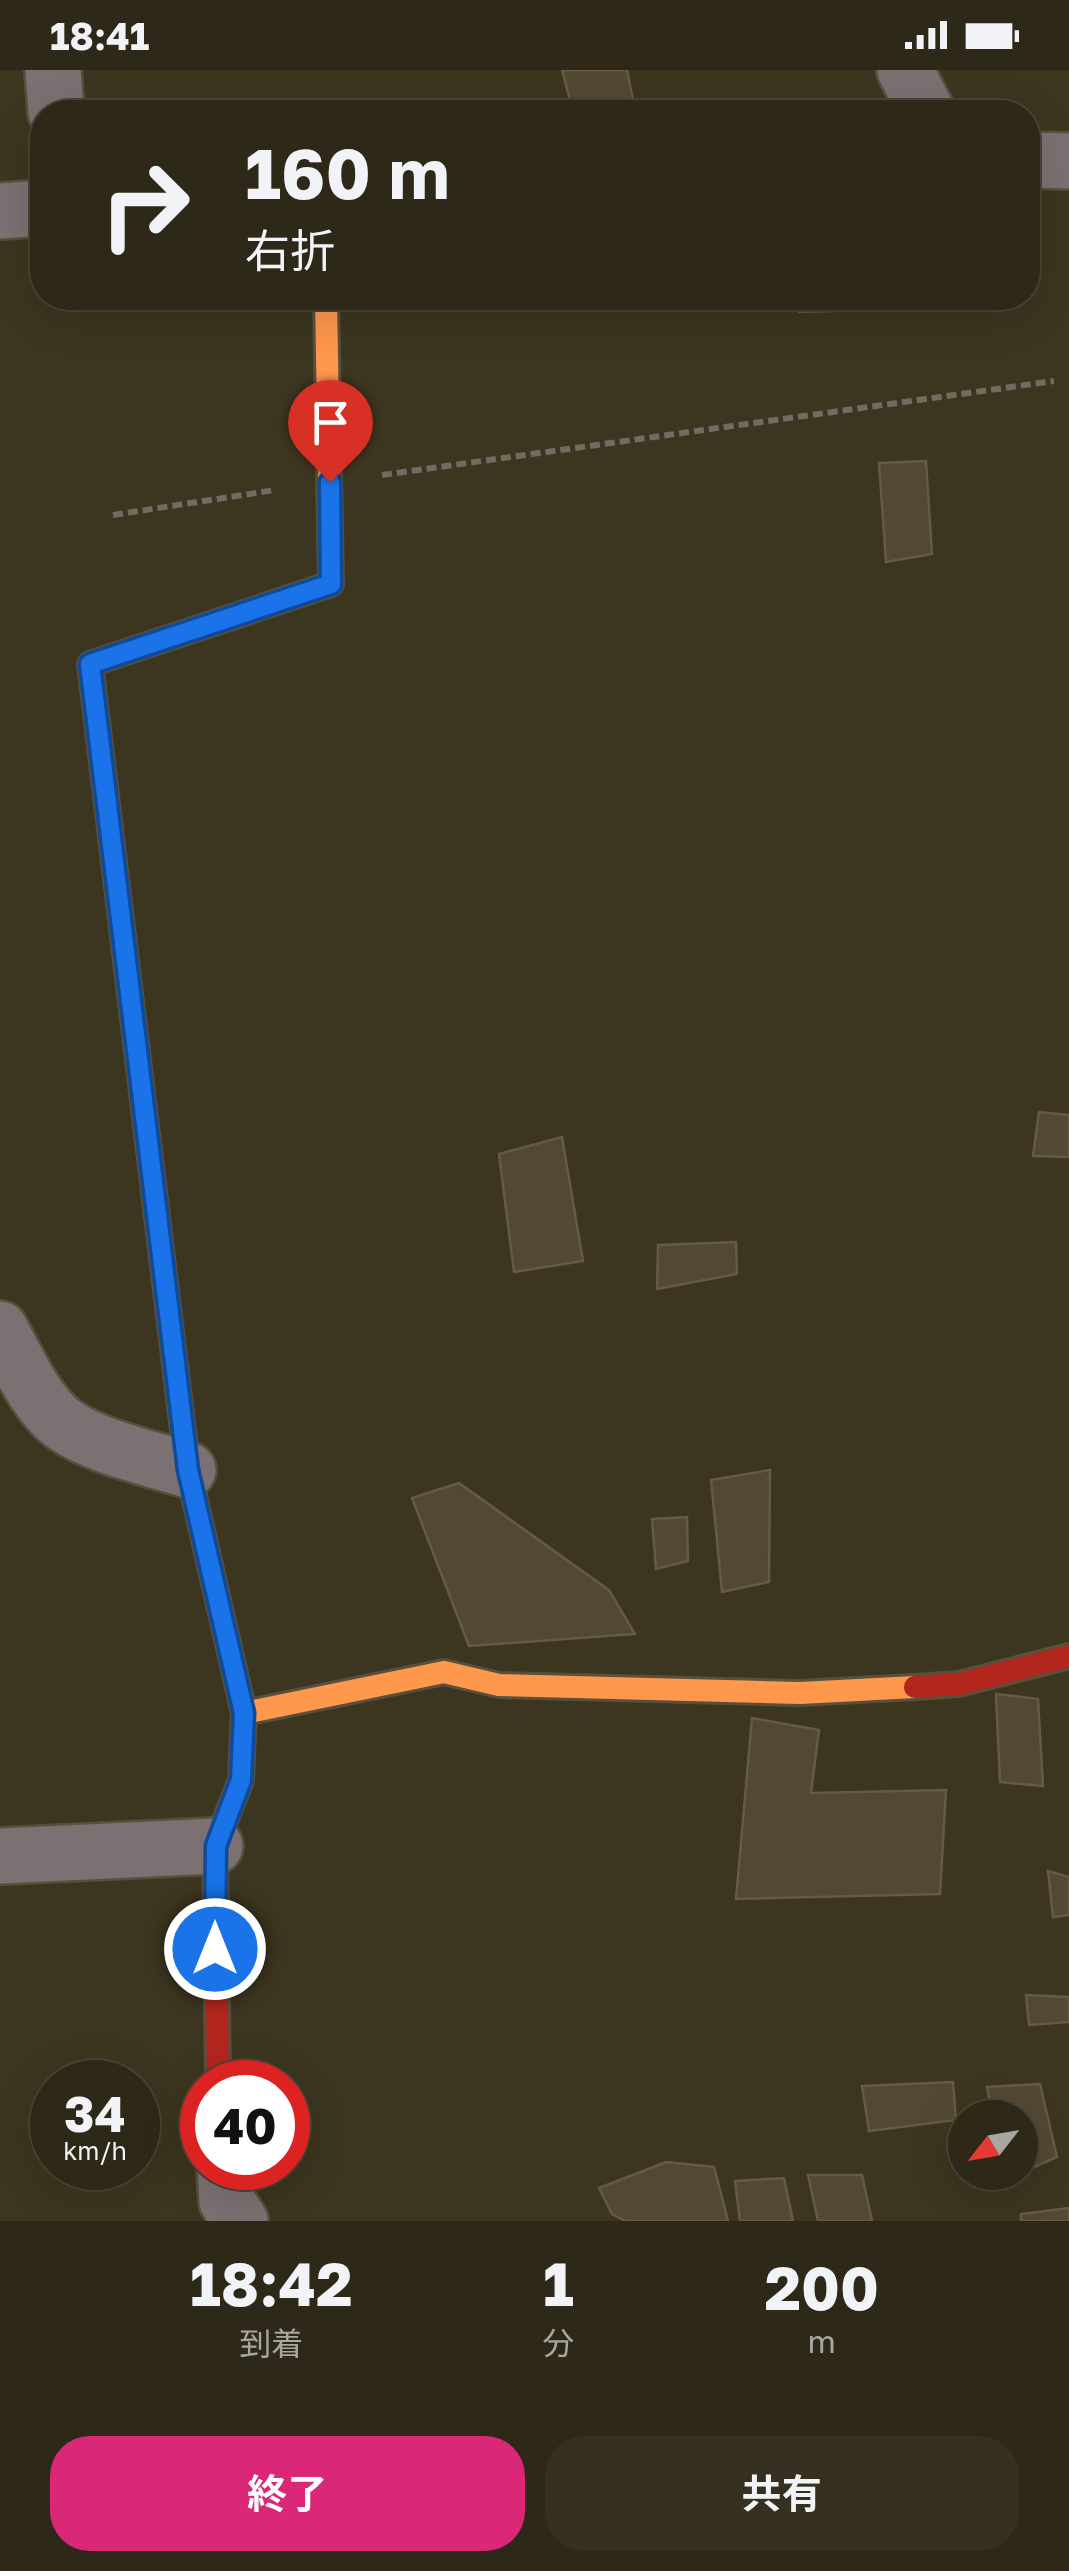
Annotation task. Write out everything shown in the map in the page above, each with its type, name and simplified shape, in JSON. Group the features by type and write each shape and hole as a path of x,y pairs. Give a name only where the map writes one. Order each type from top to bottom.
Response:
{"street":[{"path":"53,70 55,100"},
{"path":"905,70 921,100"},
{"path":"1040,160 1069,161"},
{"path":"0,211 30,209"},
{"path":"218,2060 216,1846 241,1780 244,1713 188,1470 90,664 331,584 326,310"},
{"path":"0,1329 35,1391 64,1425 115,1447 188,1470"},
{"path":"244,1713 444,1672 498,1686 800,1693 959,1684 1069,1656"},
{"path":"0,1856 216,1846"},
{"path":"227,2190 240,2221"}],"path":[{"path":"114,514 1054,381"}],"building":[{"path":"562,70 627,70 633,100 570,100"},
{"path":"799,310 863,310 799,312"},
{"path":"926,461 932,554 886,562 879,463"},
{"path":"1039,1112 1069,1115 1069,1157 1033,1156"},
{"path":"562,1137 583,1261 514,1272 499,1154"},
{"path":"736,1242 737,1274 657,1289 658,1245"},
{"path":"770,1470 769,1582 722,1592 711,1480"},
{"path":"459,1483 609,1590 635,1634 469,1646 412,1498"},
{"path":"687,1517 688,1561 656,1569 652,1519"},
{"path":"996,1694 1038,1699 1043,1786 1000,1782"},
{"path":"752,1718 819,1730 811,1793 946,1790 940,1894 736,1899"},
{"path":"1048,1871 1069,1877 1069,1915 1053,1917"},
{"path":"1026,1995 1069,1997 1069,2022 1029,2025"},
{"path":"953,2082 954,2100 948,2100 948,2121 869,2131 862,2086"},
{"path":"1040,2084 1057,2157 1038,2165 1038,2100 990,2100 987,2087"},
{"path":"666,2162 714,2167 728,2221 626,2221 612,2214 599,2188"},
{"path":"808,2175 862,2175 872,2221 818,2221"},
{"path":"784,2178 793,2221 740,2221 735,2181"},
{"path":"1069,2208 1069,2221 1021,2221 1021,2214"}],"traffic: fast":[{"path":"129,651 90,664 179,1398"}],"traffic: slow":[{"path":"129,651 331,584 326,310"},
{"path":"244,1713 444,1672 499,1685 800,1693 915,1687"}],"traffic: jam":[{"path":"179,1398 188,1470 244,1713 241,1780 215,1846 218,2060"},
{"path":"915,1687 959,1684 1069,1656"}],"route":[{"path":"215,1949 216,1846 241,1780 244,1713 188,1470 90,664 331,584 330,482"}]}
